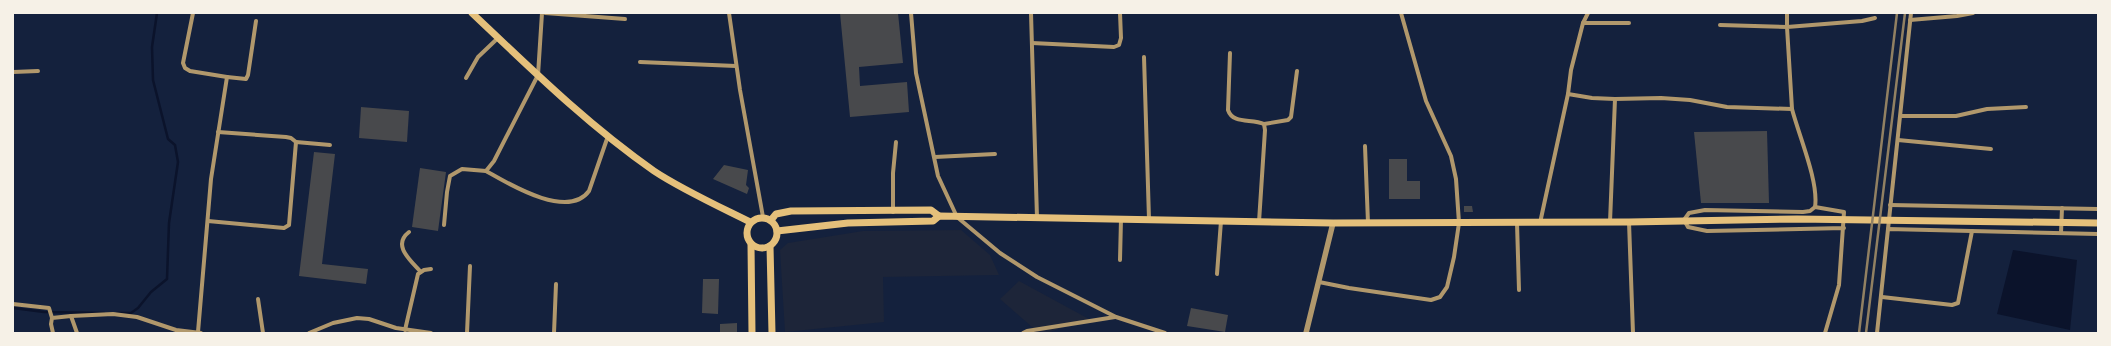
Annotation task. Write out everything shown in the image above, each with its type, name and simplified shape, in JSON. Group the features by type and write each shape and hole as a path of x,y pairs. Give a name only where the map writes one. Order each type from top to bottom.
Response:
{"main road":[{"path":"472,13 538,75 608,136 655,172 750,222"},
{"path":"771,220 776,214 791,211 893,212 931,210 939,216 957,217 1333,223 1629,222 1797,218 2098,223"},
{"path":"777,231 848,223 932,221 939,216"},
{"path":"752,333 751,244 746,230 750,222 754,219 763,217 771,220 777,231 775,239 770,246 772,333"},
{"path":"751,244 760,248 770,246"}],"street":[{"path":"193,13 183,63 185,68 190,71 241,79 246,79 248,75 256,21"},
{"path":"486,171 494,161 538,75 543,13 625,19"},
{"path":"729,13 736,66 763,217"},
{"path":"911,13 916,73 938,176 957,217 1017,265 1116,317 1165,333"},
{"path":"1031,13 1037,218"},
{"path":"1032,43 1114,47 1119,45 1121,38 1120,13"},
{"path":"1319,282 1431,300 1440,297 1447,287 1459,223 1454,167 1436,120 1426,101 1401,13"},
{"path":"1540,222 1568,94 1571,70 1583,23 1588,13"},
{"path":"1787,13 1792,109 1813,179 1816,200 1815,207"},
{"path":"1877,333 1911,13"},
{"path":"1910,20 1973,13"},
{"path":"1720,25 1787,27 1862,21 1875,18"},
{"path":"1583,23 1629,23"},
{"path":"466,78 478,57 498,38"},
{"path":"1230,53 1228,110 1230,115 1236,119 1258,121 1264,124 1288,120 1291,117 1297,72"},
{"path":"1144,57 1149,219"},
{"path":"640,62 736,66"},
{"path":"13,72 38,72"},
{"path":"52,316 113,314 131,316 176,330 200,333 208,221 218,132 227,77"},
{"path":"1568,94 1592,98 1661,98 1690,100 1727,107 1792,109"},
{"path":"1610,222 1615,99"},
{"path":"1901,116 1956,116 1987,109 2026,107"},
{"path":"1260,222 1265,130 1264,124"},
{"path":"218,132 286,137 291,138 296,142 330,145"},
{"path":"444,225 450,176 462,169 486,171 532,195 561,202 584,198 589,191 608,136"},
{"path":"1898,140 1991,149"},
{"path":"208,221 284,228 288,225 296,142"},
{"path":"893,212 893,173 896,142"},
{"path":"1365,146 1368,223"},
{"path":"934,157 995,154"},
{"path":"1890,205 2098,209"},
{"path":"1825,333 1839,285 1844,228 1844,212 1815,207 1802,212 1705,210 1689,214 1684,220 1688,227 1707,230 1844,228"},
{"path":"2061,233 2062,208"},
{"path":"1120,260 1121,219"},
{"path":"1216,274 1221,221"},
{"path":"1629,222 1633,333"},
{"path":"1306,333 1333,223"},
{"path":"1517,223 1519,290"},
{"path":"1888,229 2098,234"},
{"path":"1882,297 1952,305 1958,303 1972,231"},
{"path":"409,232 403,236 401,245 403,250 420,271"},
{"path":"467,333 470,266"},
{"path":"420,271 431,269"},
{"path":"406,330 420,271"},
{"path":"554,333 556,284"},
{"path":"258,299 263,333"},
{"path":"13,304 49,308 52,316 51,324 53,333"},
{"path":"72,316 77,333"},
{"path":"1023,333 1027,331 1116,317"},
{"path":"310,333 333,323 357,318 368,319 395,331 406,330 431,333"}],"shaded area":[{"path":"961,230 990,255 999,275 883,277 884,322 785,332 780,250 788,243 863,231"},
{"path":"2013,250 2077,260 2070,330 1997,314"},
{"path":"1019,281 1089,319 1047,333 1039,333 1000,299"}],"building":[{"path":"840,13 898,13 903,63 859,67 860,86 907,82 909,112 850,117"},
{"path":"361,107 409,111 407,142 359,138"},
{"path":"1767,131 1769,203 1701,203 1694,132"},
{"path":"314,152 335,154 322,264 368,269 366,284 299,276"},
{"path":"1389,159 1407,159 1407,181 1420,181 1420,199 1389,199"},
{"path":"724,165 748,170 746,185 749,188 747,194 713,179"},
{"path":"420,168 446,172 438,231 412,227"},
{"path":"1464,206 1472,206 1473,212 1464,212"},
{"path":"703,279 719,279 718,314 702,313"},
{"path":"1191,308 1228,315 1225,332 1187,326"},
{"path":"737,323 737,333 720,333 720,324"}],"waterway":[{"path":"117,313 131,313 138,308 151,292 167,279 169,223 178,162 175,145 168,139 153,80 152,47 157,13"},
{"path":"13,308 44,312 104,313"}],"railway":[{"path":"1859,333 1897,13"},
{"path":"1866,333 1905,13"}]}
